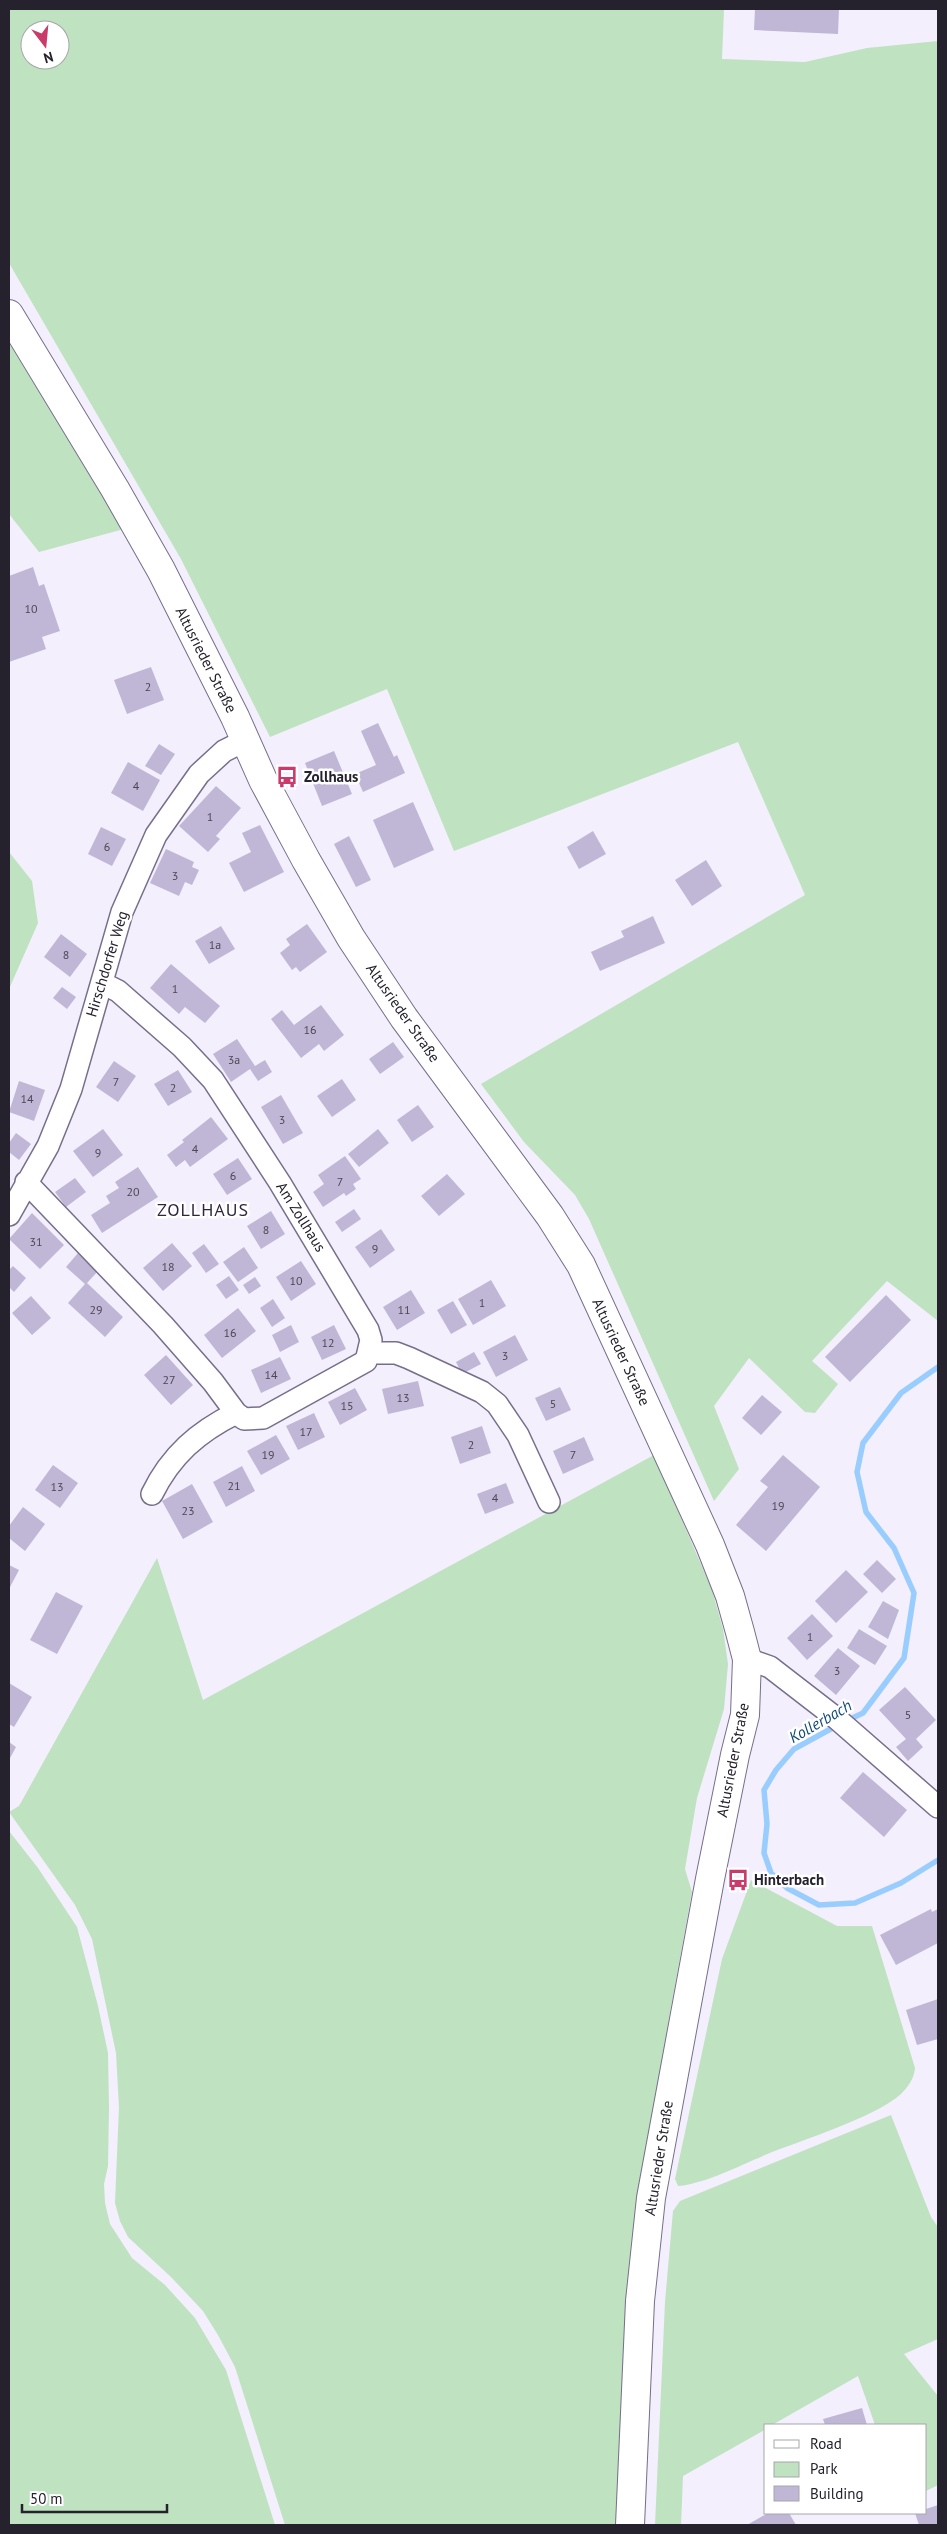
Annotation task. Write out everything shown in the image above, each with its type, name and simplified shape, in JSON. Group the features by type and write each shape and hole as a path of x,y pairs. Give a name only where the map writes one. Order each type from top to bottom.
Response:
{"main road":[{"name":"Altusrieder Straße","path":"9,314 115,488 161,570 306,860 351,938 404,1018 550,1216 581,1265 710,1544 730,1596 747,1659 745,1716 735,1755 706,1898 652,2198 640,2301 630,2525"}],"street":[{"name":"Hirschdorfer Weg","path":"9,1215 48,1146 71,1089 122,912 156,834 199,774 224,751 246,740"},
{"name":"Am Zollhaus","path":"102,983 118,991 175,1041 213,1080 280,1183 368,1330 371,1340 369,1353"},
{"path":"26,1182 163,1325 213,1382 236,1413 244,1419 262,1418 357,1367 366,1360 369,1353 396,1353 482,1392 497,1404 518,1434 549,1502"},
{"path":"152,1494 162,1473 179,1451 209,1426 236,1413"},
{"path":"747,1659 770,1668 836,1718 938,1807"}],"green space":[{"path":"9,9 724,9 722,59 805,62 867,48 938,41 938,1321 887,1281 812,1361 838,1384 815,1413 805,1412 749,1358 714,1406 739,1469 714,1501 589,1219 575,1195 524,1142 481,1084 805,895 738,742 454,851 387,689 270,737 181,559 9,263"},
{"path":"9,338 124,529 39,552 9,514"},
{"path":"9,852 32,881 38,923 9,989"},
{"path":"654,1455 712,1590 723,1629 728,1664 724,1709 697,1798 685,1869 692,1892 669,2018 643,2194 618,2525 285,2525 235,2367 218,2335 203,2311 171,2277 128,2237 120,2221 115,2203 119,2107 116,2053 92,1939 75,1905 9,1812 19,1806 157,1558 203,1700"},
{"path":"9,1831 38,1868 77,1927 98,2006 108,2053 108,2166 104,2184 105,2203 110,2224 132,2258 165,2285 195,2318 226,2370 275,2525 9,2525"},
{"path":"751,1880 837,1926 872,1926 915,2068 906,2089 873,2112 711,2178 678,2186 675,2179 722,1959"},
{"path":"891,2115 931,2217 938,2227 938,2339 904,2354 938,2396 938,2485 927,2490 927,2424 875,2424 858,2376 774,2424 764,2424 764,2430 683,2476 681,2525 655,2525 665,2302 673,2211 680,2201"}],"building":[{"path":"755,9 839,9 838,34 754,30"},
{"path":"33,567 39,586 44,584 60,631 42,637 46,649 9,662 9,576"},
{"path":"151,667 164,700 127,714 114,680"},
{"path":"378,723 394,757 397,755 405,773 363,792 355,774 376,765 361,731"},
{"path":"159,744 175,754 161,775 145,766"},
{"path":"334,751 352,794 322,806 305,763"},
{"path":"128,762 160,780 143,811 111,793"},
{"path":"216,786 241,808 216,836 220,839 208,852 179,826"},
{"path":"413,802 434,850 394,868 373,820"},
{"path":"260,825 284,872 244,892 229,863 251,852 242,833"},
{"path":"101,827 126,839 112,866 88,854"},
{"path":"593,831 606,854 579,869 567,847"},
{"path":"349,836 371,880 356,887 334,844"},
{"path":"166,849 194,862 192,867 199,870 192,885 185,882 179,896 150,883"},
{"path":"706,860 722,886 692,906 675,880"},
{"path":"653,916 665,943 600,971 591,952 624,937 621,931"},
{"path":"307,924 327,952 300,972 296,967 292,970 280,953 290,945 286,939"},
{"path":"221,926 235,949 209,964 195,941"},
{"path":"61,934 87,954 70,977 44,957"},
{"path":"171,964 220,1006 205,1023 185,1007 179,1014 150,988"},
{"path":"62,987 76,997 67,1009 53,998"},
{"path":"321,1005 344,1035 324,1051 319,1044 301,1058 271,1019 282,1010 294,1025"},
{"path":"237,1039 255,1066 265,1060 272,1072 258,1081 250,1069 231,1082 213,1054"},
{"path":"393,1042 404,1057 380,1074 369,1059"},
{"path":"114,1061 136,1076 118,1102 96,1087"},
{"path":"178,1070 192,1092 168,1106 154,1084"},
{"path":"342,1079 356,1100 332,1117 317,1096"},
{"path":"19,1081 45,1090 34,1121 9,1112"},
{"path":"281,1095 303,1133 283,1144 261,1107"},
{"path":"418,1105 434,1127 412,1142 397,1120"},
{"path":"211,1117 228,1139 190,1167 185,1160 176,1167 167,1155 184,1142 182,1140"},
{"path":"103,1129 123,1155 93,1177 73,1151"},
{"path":"378,1129 389,1143 359,1167 348,1154"},
{"path":"16,1133 31,1144 19,1160 9,1152 9,1143"},
{"path":"345,1156 361,1179 353,1184 356,1189 346,1196 344,1193 323,1207 313,1192 324,1184 318,1175"},
{"path":"238,1158 252,1179 227,1195 213,1174"},
{"path":"138,1167 158,1197 102,1233 91,1215 110,1203 106,1196 119,1188 115,1182"},
{"path":"447,1174 465,1194 439,1216 421,1196"},
{"path":"75,1178 86,1192 66,1207 55,1192"},
{"path":"354,1209 361,1219 342,1232 335,1222"},
{"path":"271,1211 285,1234 261,1249 247,1226"},
{"path":"32,1213 64,1245 40,1269 9,1239"},
{"path":"381,1229 395,1250 370,1268 355,1247"},
{"path":"172,1243 192,1266 163,1291 143,1268"},
{"path":"204,1244 219,1264 206,1273 192,1253"},
{"path":"244,1247 258,1268 238,1282 223,1262"},
{"path":"78,1253 98,1271 87,1283 123,1317 105,1337 68,1303 85,1284 66,1267"},
{"path":"301,1261 316,1284 291,1301 276,1277"},
{"path":"13,1266 26,1278 14,1292 9,1287 9,1270"},
{"path":"229,1276 239,1290 226,1299 216,1285"},
{"path":"255,1277 261,1286 249,1294 243,1285"},
{"path":"491,1280 506,1306 473,1325 458,1299"},
{"path":"411,1290 425,1313 397,1330 383,1307"},
{"path":"886,1295 911,1320 850,1382 825,1357"},
{"path":"31,1296 51,1318 32,1335 12,1313"},
{"path":"273,1299 285,1318 272,1327 260,1308"},
{"path":"453,1301 467,1325 451,1334 437,1310"},
{"path":"238,1308 256,1331 222,1358 204,1335"},
{"path":"291,1325 299,1342 280,1352 272,1335"},
{"path":"334,1325 346,1349 322,1360 311,1337"},
{"path":"515,1335 528,1360 496,1377 483,1352"},
{"path":"474,1352 481,1364 462,1374 456,1362"},
{"path":"166,1355 193,1385 171,1405 144,1375"},
{"path":"280,1357 291,1379 261,1393 251,1370"},
{"path":"418,1381 424,1406 388,1414 382,1389"},
{"path":"560,1387 571,1410 546,1421 535,1398"},
{"path":"355,1388 367,1410 340,1425 328,1402"},
{"path":"762,1395 782,1412 761,1435 742,1418"},
{"path":"314,1413 325,1437 298,1450 286,1426"},
{"path":"482,1426 491,1453 460,1464 451,1437"},
{"path":"276,1435 290,1459 261,1475 247,1451"},
{"path":"584,1437 594,1460 563,1474 553,1451"},
{"path":"783,1455 820,1487 766,1551 736,1525 768,1487 760,1481"},
{"path":"53,1465 78,1483 60,1508 35,1490"},
{"path":"242,1466 255,1491 226,1507 213,1482"},
{"path":"506,1483 514,1503 485,1514 477,1494"},
{"path":"192,1484 213,1522 183,1539 162,1501"},
{"path":"23,1507 45,1524 25,1551 9,1538 9,1526"},
{"path":"877,1560 896,1579 882,1593 863,1574"},
{"path":"9,1565 19,1570 9,1589"},
{"path":"846,1570 868,1592 836,1623 815,1601"},
{"path":"56,1592 83,1606 57,1654 30,1640"},
{"path":"883,1601 899,1610 888,1639 868,1627"},
{"path":"812,1614 833,1636 807,1660 787,1638"},
{"path":"859,1629 887,1646 875,1665 847,1648"},
{"path":"838,1648 860,1666 836,1695 814,1676"},
{"path":"9,1683 32,1697 14,1727 9,1724"},
{"path":"905,1687 936,1720 916,1739 923,1747 908,1761 896,1747 906,1739 879,1710"},
{"path":"9,1742 16,1747 9,1760"},
{"path":"863,1772 907,1810 884,1837 840,1798"},
{"path":"931,1909 932,1912 938,1909 938,1943 896,1965 880,1935"},
{"path":"938,1999 938,2039 917,2045 906,2010"},
{"path":"862,2408 867,2424 825,2424 823,2419"},
{"path":"938,2505 938,2525 919,2525 915,2514 927,2514 927,2509"},
{"path":"766,2514 790,2514 796,2525 747,2525"}],"waterway":[{"name":"Kollerbach","path":"846,1721 863,1713 904,1658 914,1593 894,1548 866,1512 857,1472 863,1443 901,1393 938,1367"},
{"name":"Kollerbach","path":"838,1725 794,1749 776,1770 764,1790 767,1824 764,1853 771,1873 787,1888 819,1905 855,1903 901,1883 938,1860"}],"place":[{"name":"Zollhaus","path":"287,777"},
{"name":"Hinterbach","path":"738,1880"}],"district":[{"name":"ZOLLHAUS","path":"203,1210"}]}
